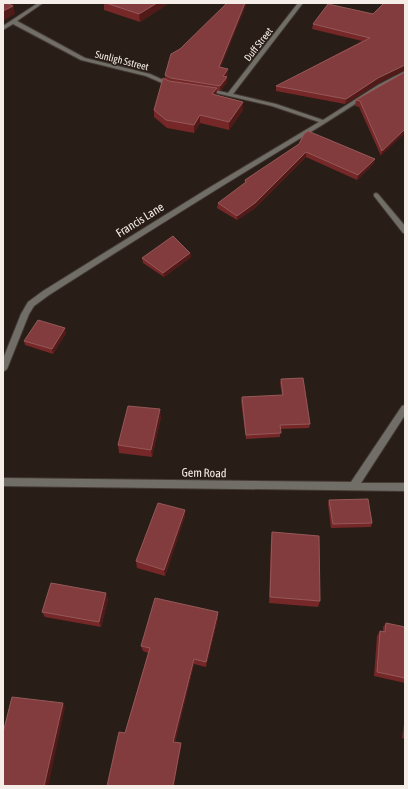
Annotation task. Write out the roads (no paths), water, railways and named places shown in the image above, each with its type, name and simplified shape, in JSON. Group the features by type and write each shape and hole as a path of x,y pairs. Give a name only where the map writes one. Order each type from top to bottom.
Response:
{"street":[{"path":"3,28 41,3"},
{"name":"Duff Street","path":"230,95 301,3"},
{"name":"Sunligh Sstreet","path":"14,22 83,59 148,75 170,85 176,86"},
{"name":"Francis Lane","path":"3,369 25,314 31,304 46,292 211,188 324,122 386,82 405,73"},
{"path":"197,89 274,105 324,122"},
{"path":"376,195 405,231"},
{"path":"353,487 405,408"},
{"name":"Gem Road","path":"3,482 405,487"}]}
